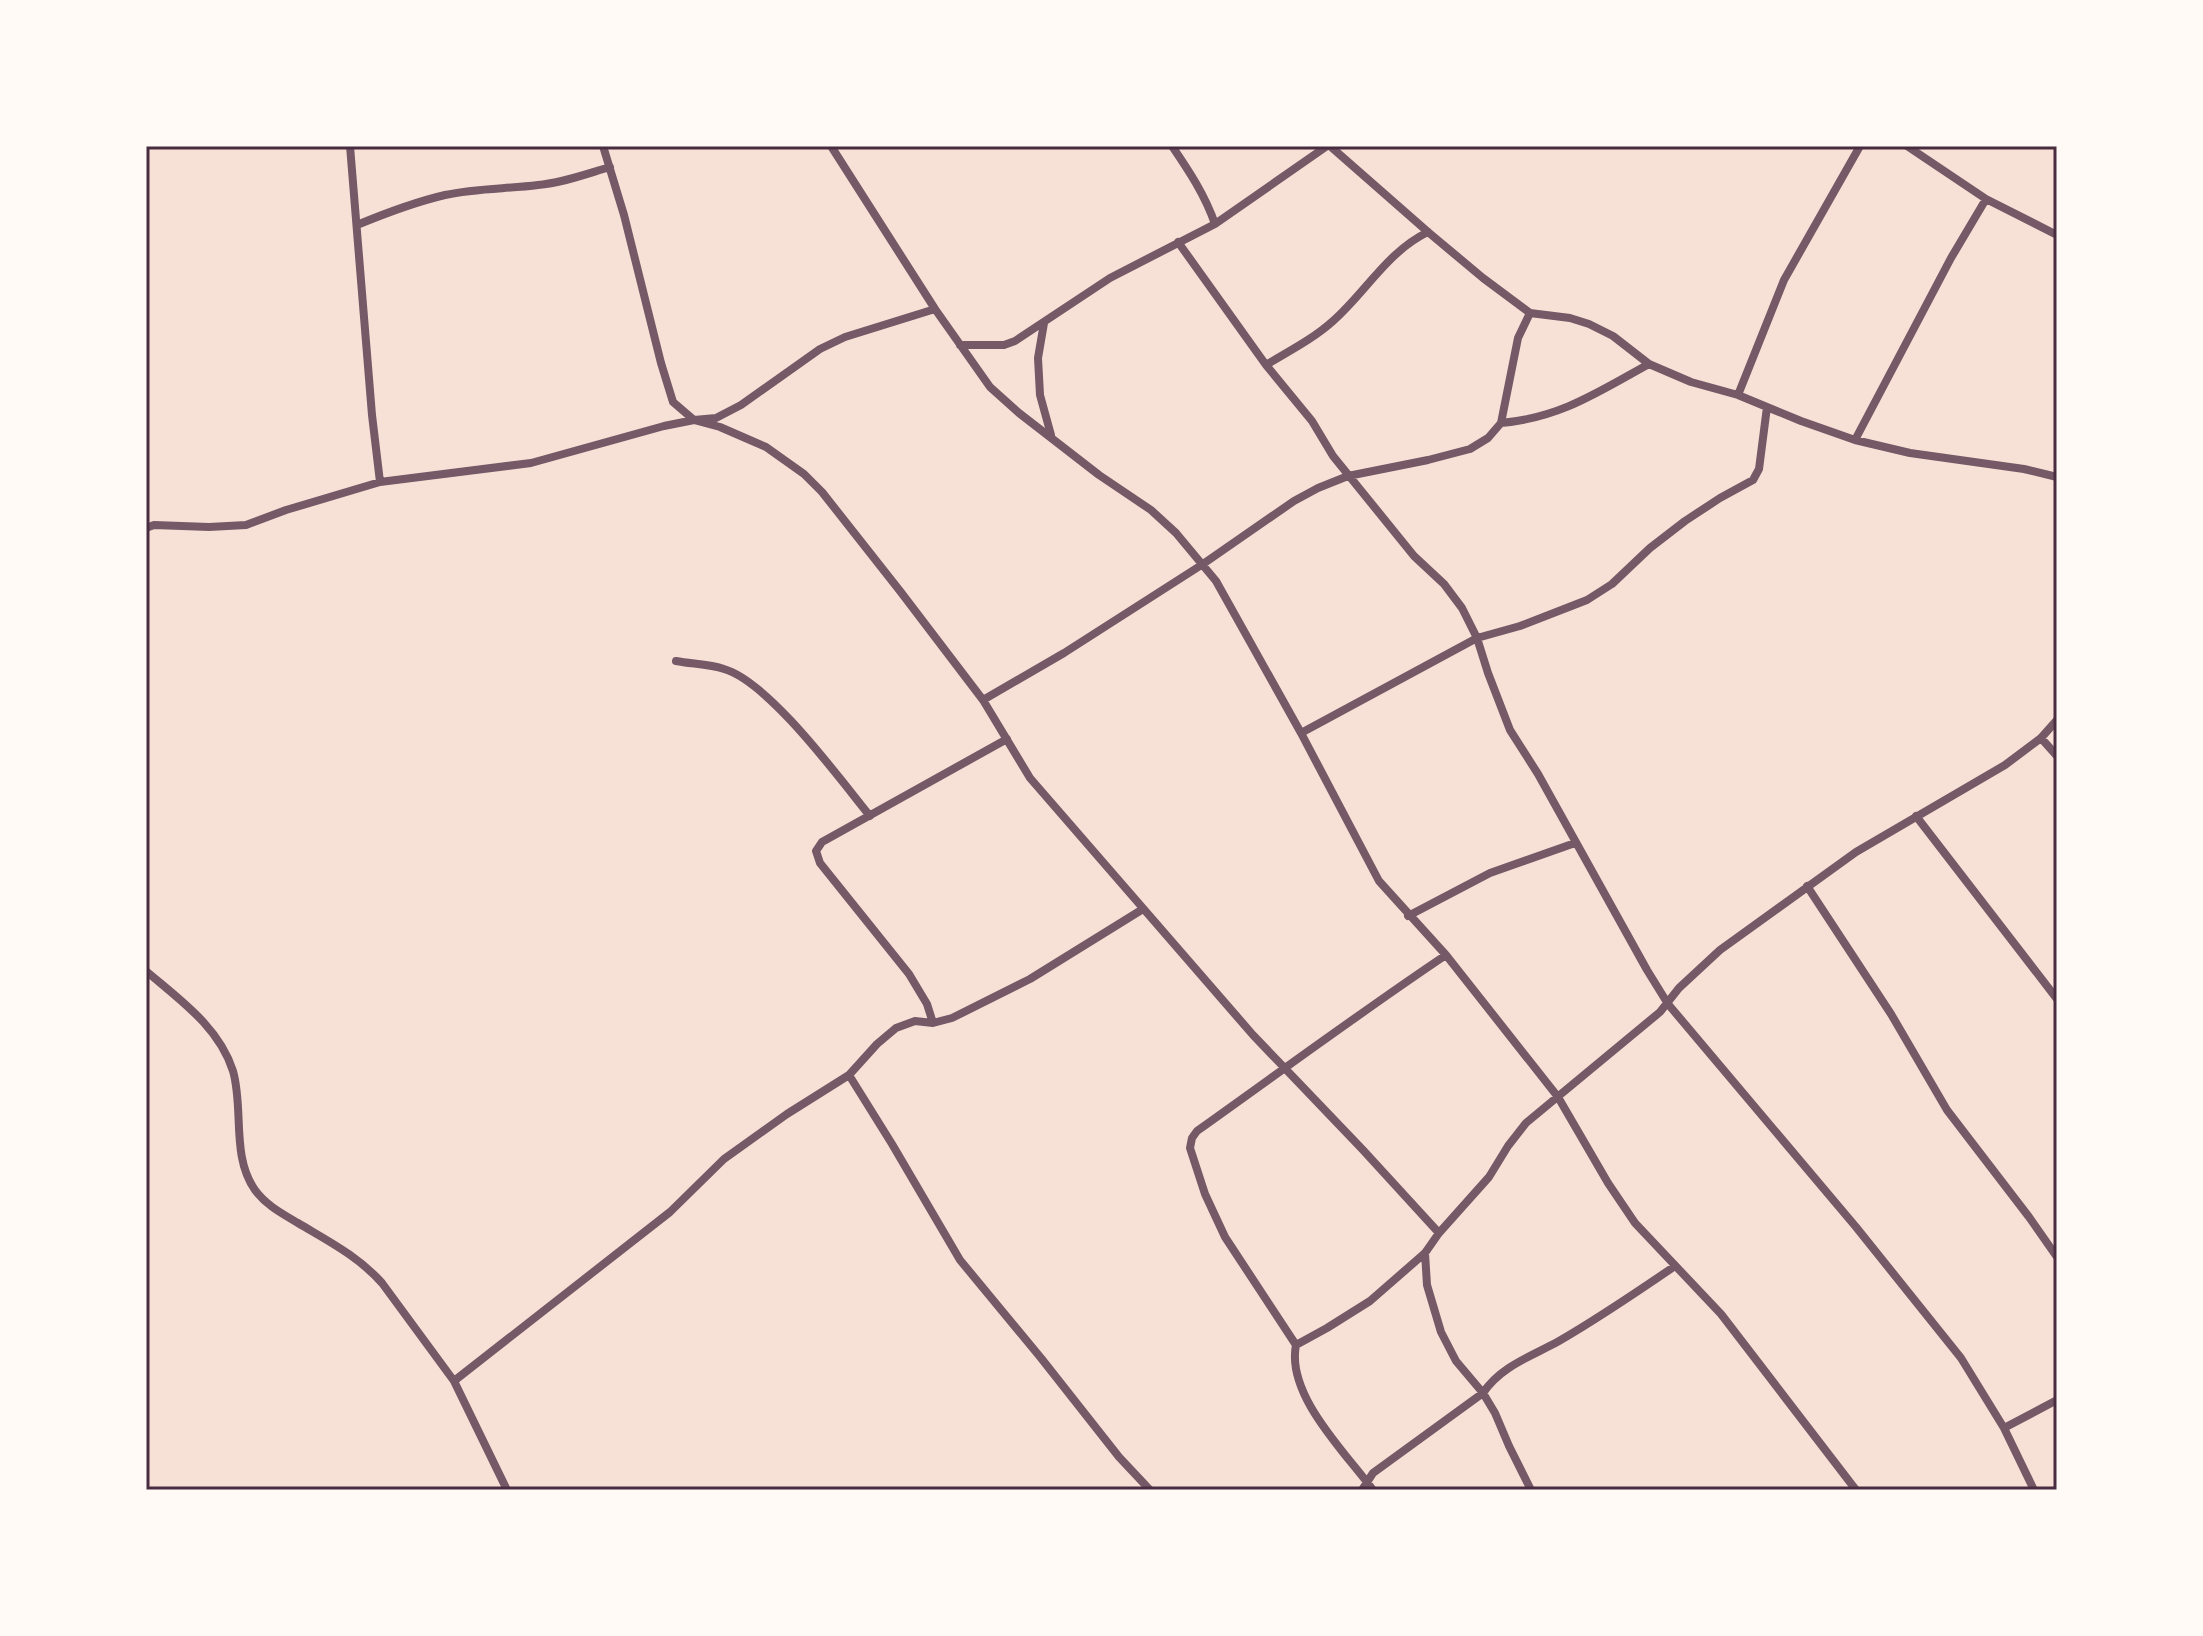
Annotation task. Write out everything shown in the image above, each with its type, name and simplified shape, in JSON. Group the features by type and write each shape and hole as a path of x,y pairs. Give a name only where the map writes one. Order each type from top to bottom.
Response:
{"street":[{"path":"350,146 380,482"},
{"path":"603,146 670,394 679,409 694,420 720,427 766,447 804,474 822,492 983,700 1030,778 1253,1035 1439,1233"},
{"path":"831,146 935,309 990,387 1099,475 1151,510 1176,533 1216,581 1379,881 1446,955 1558,1097 1635,1223 1721,1314 1856,1490"},
{"path":"1172,146 1197,184 1215,224"},
{"path":"960,345 1004,345 1015,341 1110,278 1215,224 1328,146 1483,278 1530,313 1570,318 1589,324 1613,336 1649,364 1855,440 1910,453 2024,469 2057,477"},
{"path":"1738,395 1784,280 1860,146"},
{"path":"1907,146 1986,199 2057,235"},
{"path":"357,225 399,208 446,195 493,187 538,185 610,167"},
{"path":"1855,440 1951,258 1986,199"},
{"path":"1266,365 1334,320 1412,241 1428,232"},
{"path":"1178,242 1266,365 1312,421 1348,476 1414,556 1454,596 1471,622 1510,730 1668,1004 1856,1227 1961,1358 2004,1428 2034,1490"},
{"path":"146,528 154,525 246,525 380,482 531,463 694,420 716,418 820,349 845,337 935,309"},
{"path":"983,700 1064,653 1318,488 1348,476 1470,449 1488,438 1501,423 1518,338 1530,313"},
{"path":"1044,322 1038,358 1040,395 1051,436"},
{"path":"1501,423 1556,413 1649,364"},
{"path":"1301,733 1477,638 1520,626 1587,600 1612,584 1650,548 1685,521 1753,480 1759,469 1767,407"},
{"path":"676,661 725,669 748,681 795,727 870,816"},
{"path":"1373,1490 1364,1485 1308,1401 1296,1375 1293,1358 1296,1345 1370,1301 1425,1253 1489,1177 1526,1123 1668,1004 1679,988 1720,950 1856,852 2005,765 2041,738 2057,720"},
{"path":"2041,738 2057,756"},
{"path":"933,1023 927,1004 909,974 820,863 816,851 822,842 1007,739"},
{"path":"1916,816 2057,999"},
{"path":"1408,916 1490,873 1575,843"},
{"path":"1807,886 1891,1014 1947,1110 2057,1257"},
{"path":"454,1381 670,1212 724,1159 849,1075 896,1028 915,1021 933,1023 952,1018 1030,979 1143,909"},
{"path":"1296,1345 1225,1237 1205,1194 1190,1148 1192,1138 1197,1131 1361,1012 1446,955"},
{"path":"146,971 191,1009 223,1048 233,1073 242,1162 252,1187 267,1204 369,1268 454,1381 507,1490"},
{"path":"849,1075 960,1260 1119,1457 1150,1490"},
{"path":"1425,1253 1427,1285 1441,1332 1456,1361 1483,1393 1495,1413 1531,1490"},
{"path":"1364,1485 1373,1473 1483,1393 1492,1380 1506,1369 1605,1313 1675,1266"},
{"path":"2004,1428 2057,1400"}]}
